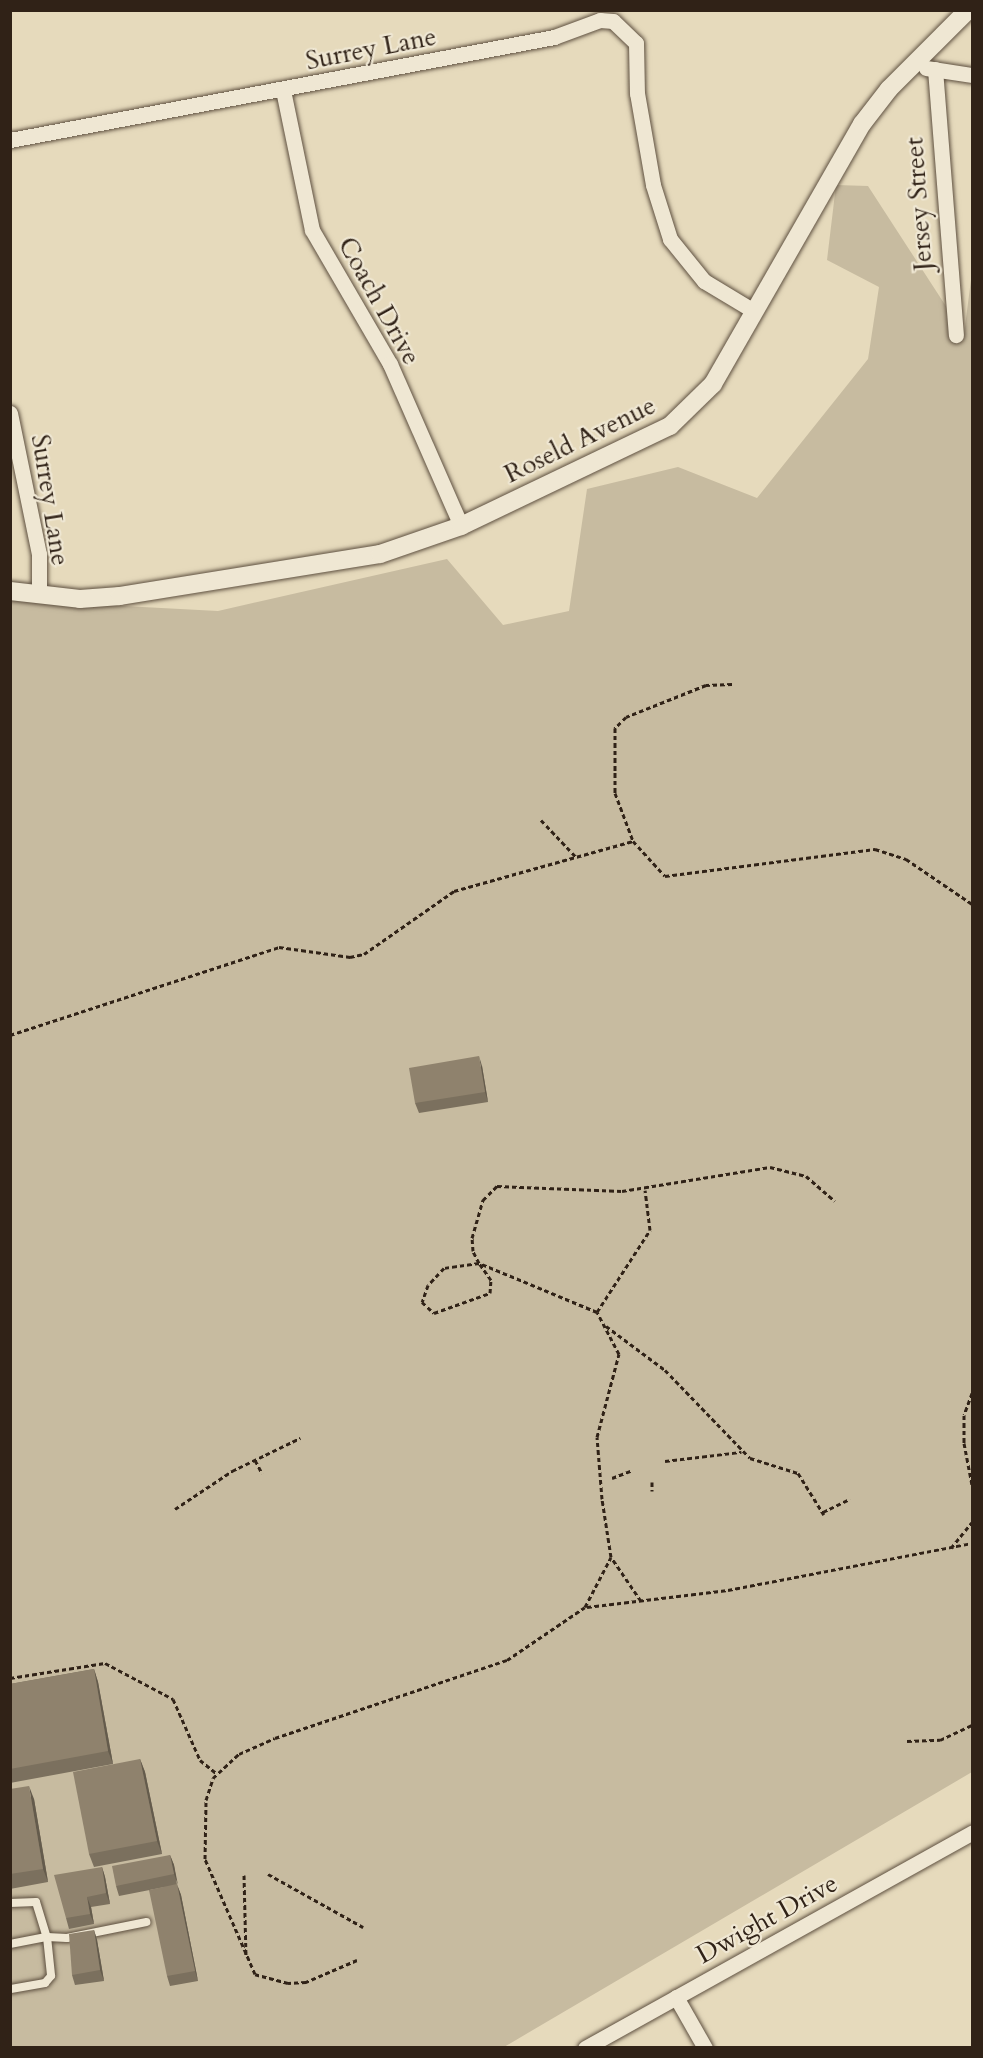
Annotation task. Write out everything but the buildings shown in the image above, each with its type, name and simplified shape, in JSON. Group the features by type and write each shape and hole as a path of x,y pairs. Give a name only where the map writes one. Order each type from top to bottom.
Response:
{"street":[{"name":"Roseld Avenue","path":"10,591 80,599 175,588 380,554 461,526 680,420 713,384 752,310 862,124 911,66 968,10"},
{"name":"Surrey Lane","path":"10,140 283,90 613,21 636,43 637,93 653,185 670,239 704,281 752,310"},
{"path":"911,66 972,75"},
{"name":"Jersey Street","path":"935,69 956,335"},
{"name":"Coach Drive","path":"283,90 312,230 386,356 461,526"},
{"name":"Surrey Lane","path":"10,413 39,554 39,595"},
{"name":"Dwight Drive","path":"585,2048 972,1833"},
{"path":"676,1997 705,2048"}],"lane":[{"path":"10,1903 36,1902 47,1937 51,1976 45,1983 10,1989"},
{"path":"10,1944 47,1937 67,1938 146,1922"}],"path":[{"path":"732,684 706,685 626,717 615,728 612,782 633,841 666,876 875,849 906,859 972,904"},
{"path":"541,820 577,858"},
{"path":"10,1035 279,947 350,957 364,954 454,891 633,841"},
{"path":"641,1601 611,1557 597,1437 619,1354 597,1312 479,1263 438,1272 423,1296 425,1307 441,1312 490,1293 491,1280 479,1263 472,1238 477,1216 488,1191 497,1186 645,1190 770,1167 806,1176 835,1201"},
{"path":"597,1312 650,1230 645,1190"},
{"path":"605,1325 665,1370 741,1452 757,1463 793,1468 824,1513 850,1499"},
{"path":"972,1393 964,1434 972,1485"},
{"path":"175,1509 255,1460 300,1438"},
{"path":"665,1461 741,1452"},
{"path":"255,1460 262,1473"},
{"path":"612,1478 633,1470"},
{"path":"652,1482 652,1491"},
{"path":"951,1548 972,1522"},
{"path":"357,1960 316,1979 288,1983 255,1974 246,1958 205,1859 206,1800 216,1773 275,1738 481,1672 585,1607 728,1590 972,1543"},
{"path":"585,1607 611,1557"},
{"path":"10,1678 105,1663 173,1699 200,1760 216,1773"},
{"path":"907,1741 940,1740 972,1725"},
{"path":"268,1874 363,1927"},
{"path":"244,1875 246,1958"}],"shaded area":[{"path":"836,185 868,186 964,334 972,272 972,1772 504,2047 11,2047 10,600 218,611 447,559 503,625 569,611 587,489 678,467 757,498 868,359 879,287 827,260"}]}
